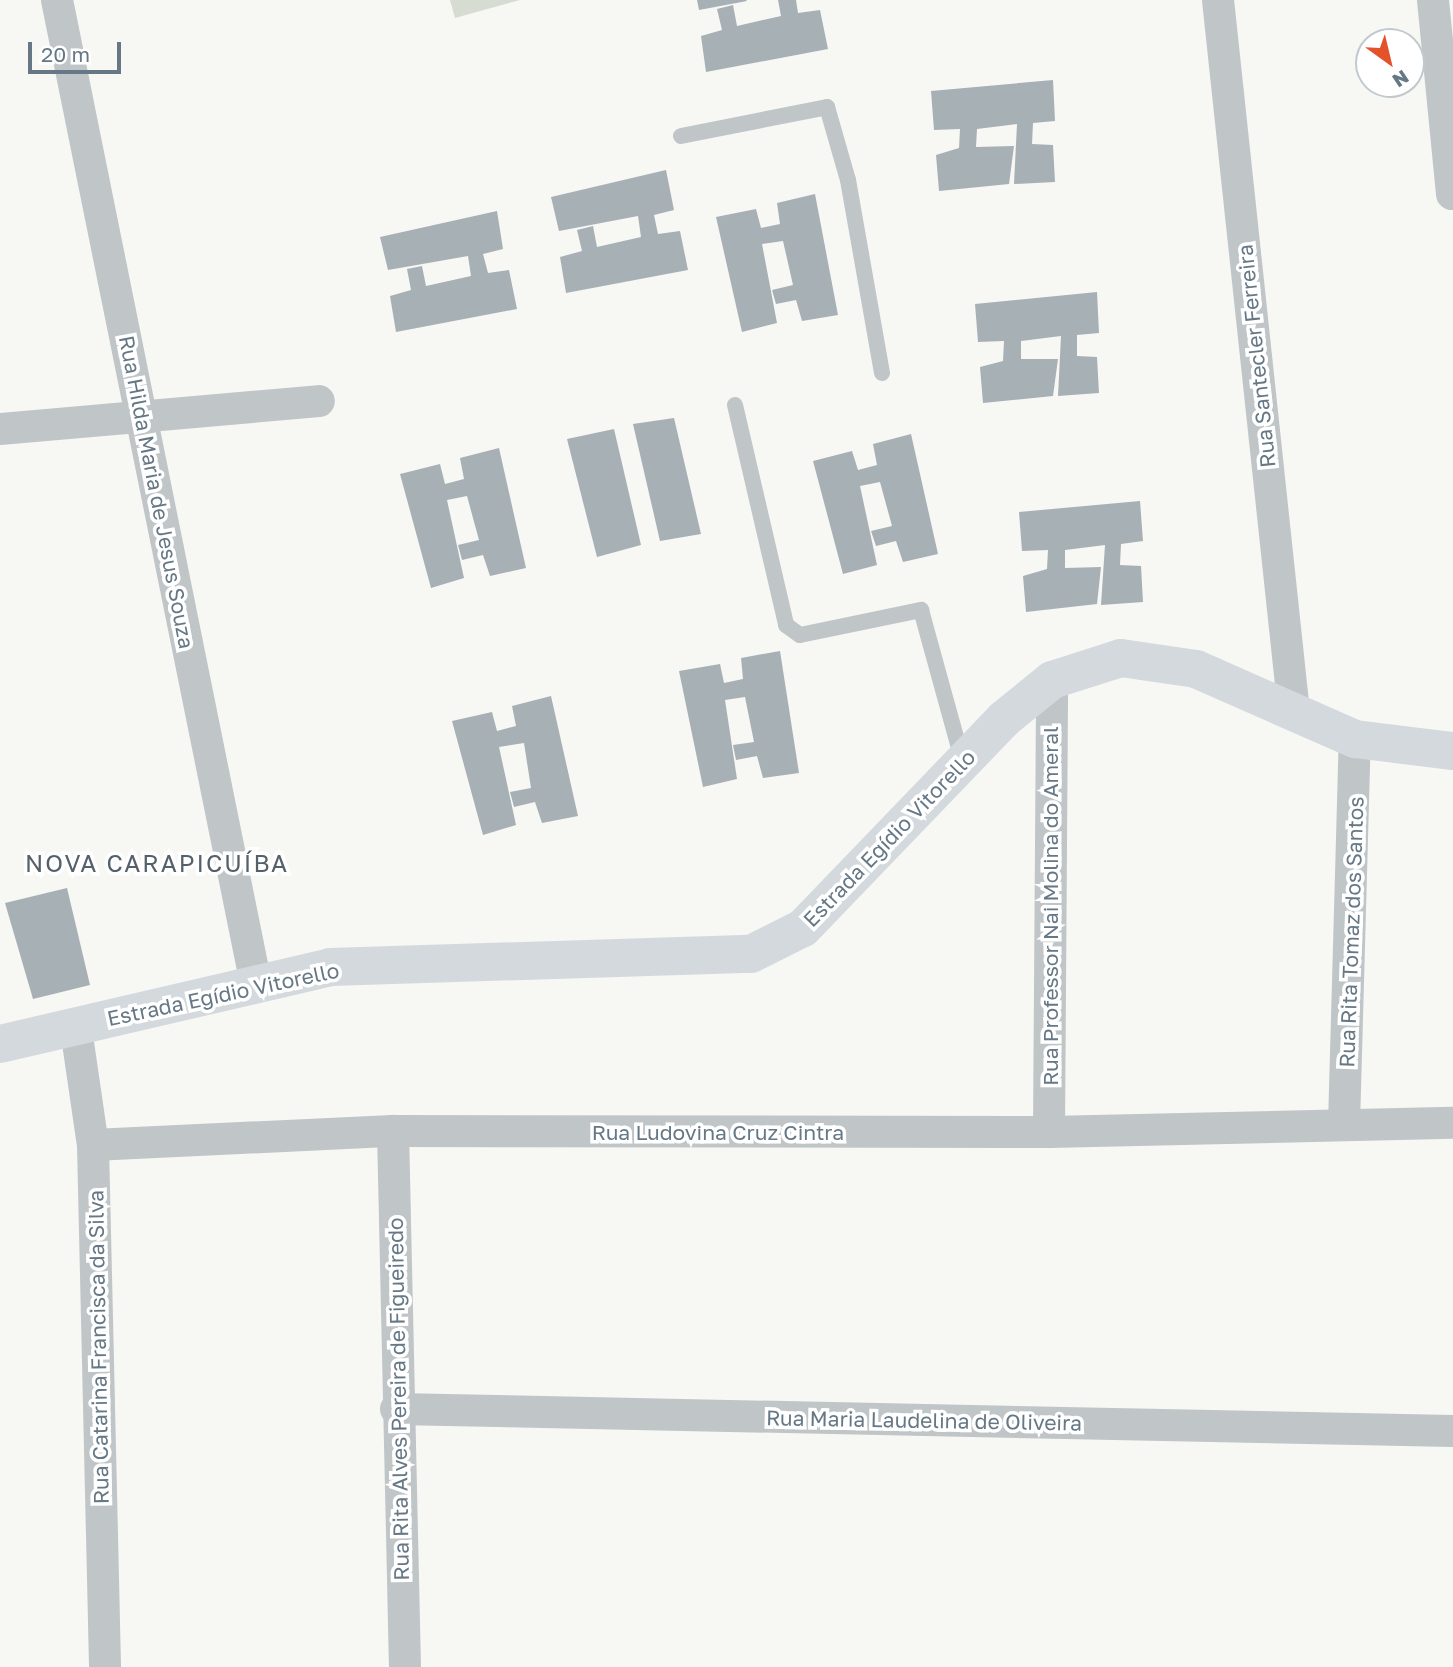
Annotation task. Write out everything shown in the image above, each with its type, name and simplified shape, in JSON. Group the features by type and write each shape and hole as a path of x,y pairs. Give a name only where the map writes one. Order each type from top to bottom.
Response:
{"street":[{"name":"Rua Hilda Maria de Jesus Souza","path":"57,0 256,984"},
{"name":"Rua Santecler Ferreira","path":"1218,0 1294,712"},
{"path":"1433,0 1452,194"},
{"path":"0,429 143,419 319,401"},
{"name":"Estrada Egídio Vitorello","path":"0,1044 76,1029 330,967 751,954 803,928 963,761 1052,680 1088,665 1144,659 1196,670 1355,739 1453,751"},
{"name":"Rua Professor Nai Molina do Ameral","path":"1049,1132 1052,680"},
{"name":"Rua Rita Tomaz dos Santos","path":"1344,1125 1355,739"},
{"name":"Rua Catarina Francisca da Silva","path":"76,1029 93,1145 105,1667"},
{"name":"Rua Ludovina Cruz Cintra","path":"93,1145 393,1131 1049,1132 1453,1123"},
{"name":"Rua Rita Alves Pereira de Figueiredo","path":"393,1131 396,1409 405,1667"},
{"name":"Rua Maria Laudelina de Oliveira","path":"396,1409 1453,1431"}],"lane":[{"path":"681,136 827,107 848,180 882,373"},
{"path":"736,405 786,625 800,635 921,610 963,761"}],"shaded area":[{"path":"450,0 520,0 455,18"}],"building":[{"path":"697,0 746,0 747,1 699,10"},
{"path":"778,0 796,0 798,13 820,10 828,49 706,72 701,36 722,30 717,9 733,5 737,26 781,16"},
{"path":"1053,80 1055,121 1033,123 1032,144 1053,145 1055,182 1014,184 1017,124 977,129 976,147 1014,146 1009,184 939,191 936,155 959,148 960,129 934,130 931,91"},
{"path":"666,170 674,210 654,215 658,234 680,231 688,270 566,293 560,257 582,251 577,230 593,226 597,247 641,237 638,216 559,231 551,197"},
{"path":"815,194 838,315 802,321 796,300 776,304 772,290 793,285 783,241 762,244 777,323 742,332 716,217 756,209 761,228 780,224 777,203"},
{"path":"497,211 503,249 483,254 488,273 509,270 517,309 396,332 390,296 411,290 407,269 422,266 426,286 471,276 468,256 388,270 380,237"},
{"path":"1097,292 1099,333 1077,335 1077,356 1097,357 1099,393 1058,396 1061,336 1021,341 1021,359 1058,359 1053,396 983,403 980,367 1003,361 1004,341 978,342 975,304"},
{"path":"674,418 701,534 660,541 633,424"},
{"path":"614,429 641,545 597,557 567,439"},
{"path":"911,434 938,554 903,562 896,541 876,546 871,531 892,526 880,482 860,486 877,565 843,574 813,461 852,451 858,470 877,465 873,444"},
{"path":"499,448 526,568 490,576 483,555 462,560 458,545 479,540 467,496 447,500 464,578 431,588 400,474 440,464 445,484 464,479 460,458"},
{"path":"1140,501 1143,541 1121,544 1120,565 1141,566 1143,602 1101,605 1105,545 1065,550 1065,568 1101,567 1097,604 1026,612 1023,576 1047,569 1048,550 1022,551 1019,512"},
{"path":"780,651 799,773 763,778 757,756 736,760 733,745 754,742 745,697 725,700 737,779 703,787 679,671 720,664 724,683 743,679 741,658"},
{"path":"551,696 578,816 542,823 535,802 514,807 510,792 531,788 524,743 499,747 516,825 483,835 452,721 492,712 497,731 516,726 512,706"},
{"path":"67,888 90,985 33,999 5,903"}],"district":[{"name":"NOVA CARAPICUÍBA","path":"157,863"}]}
